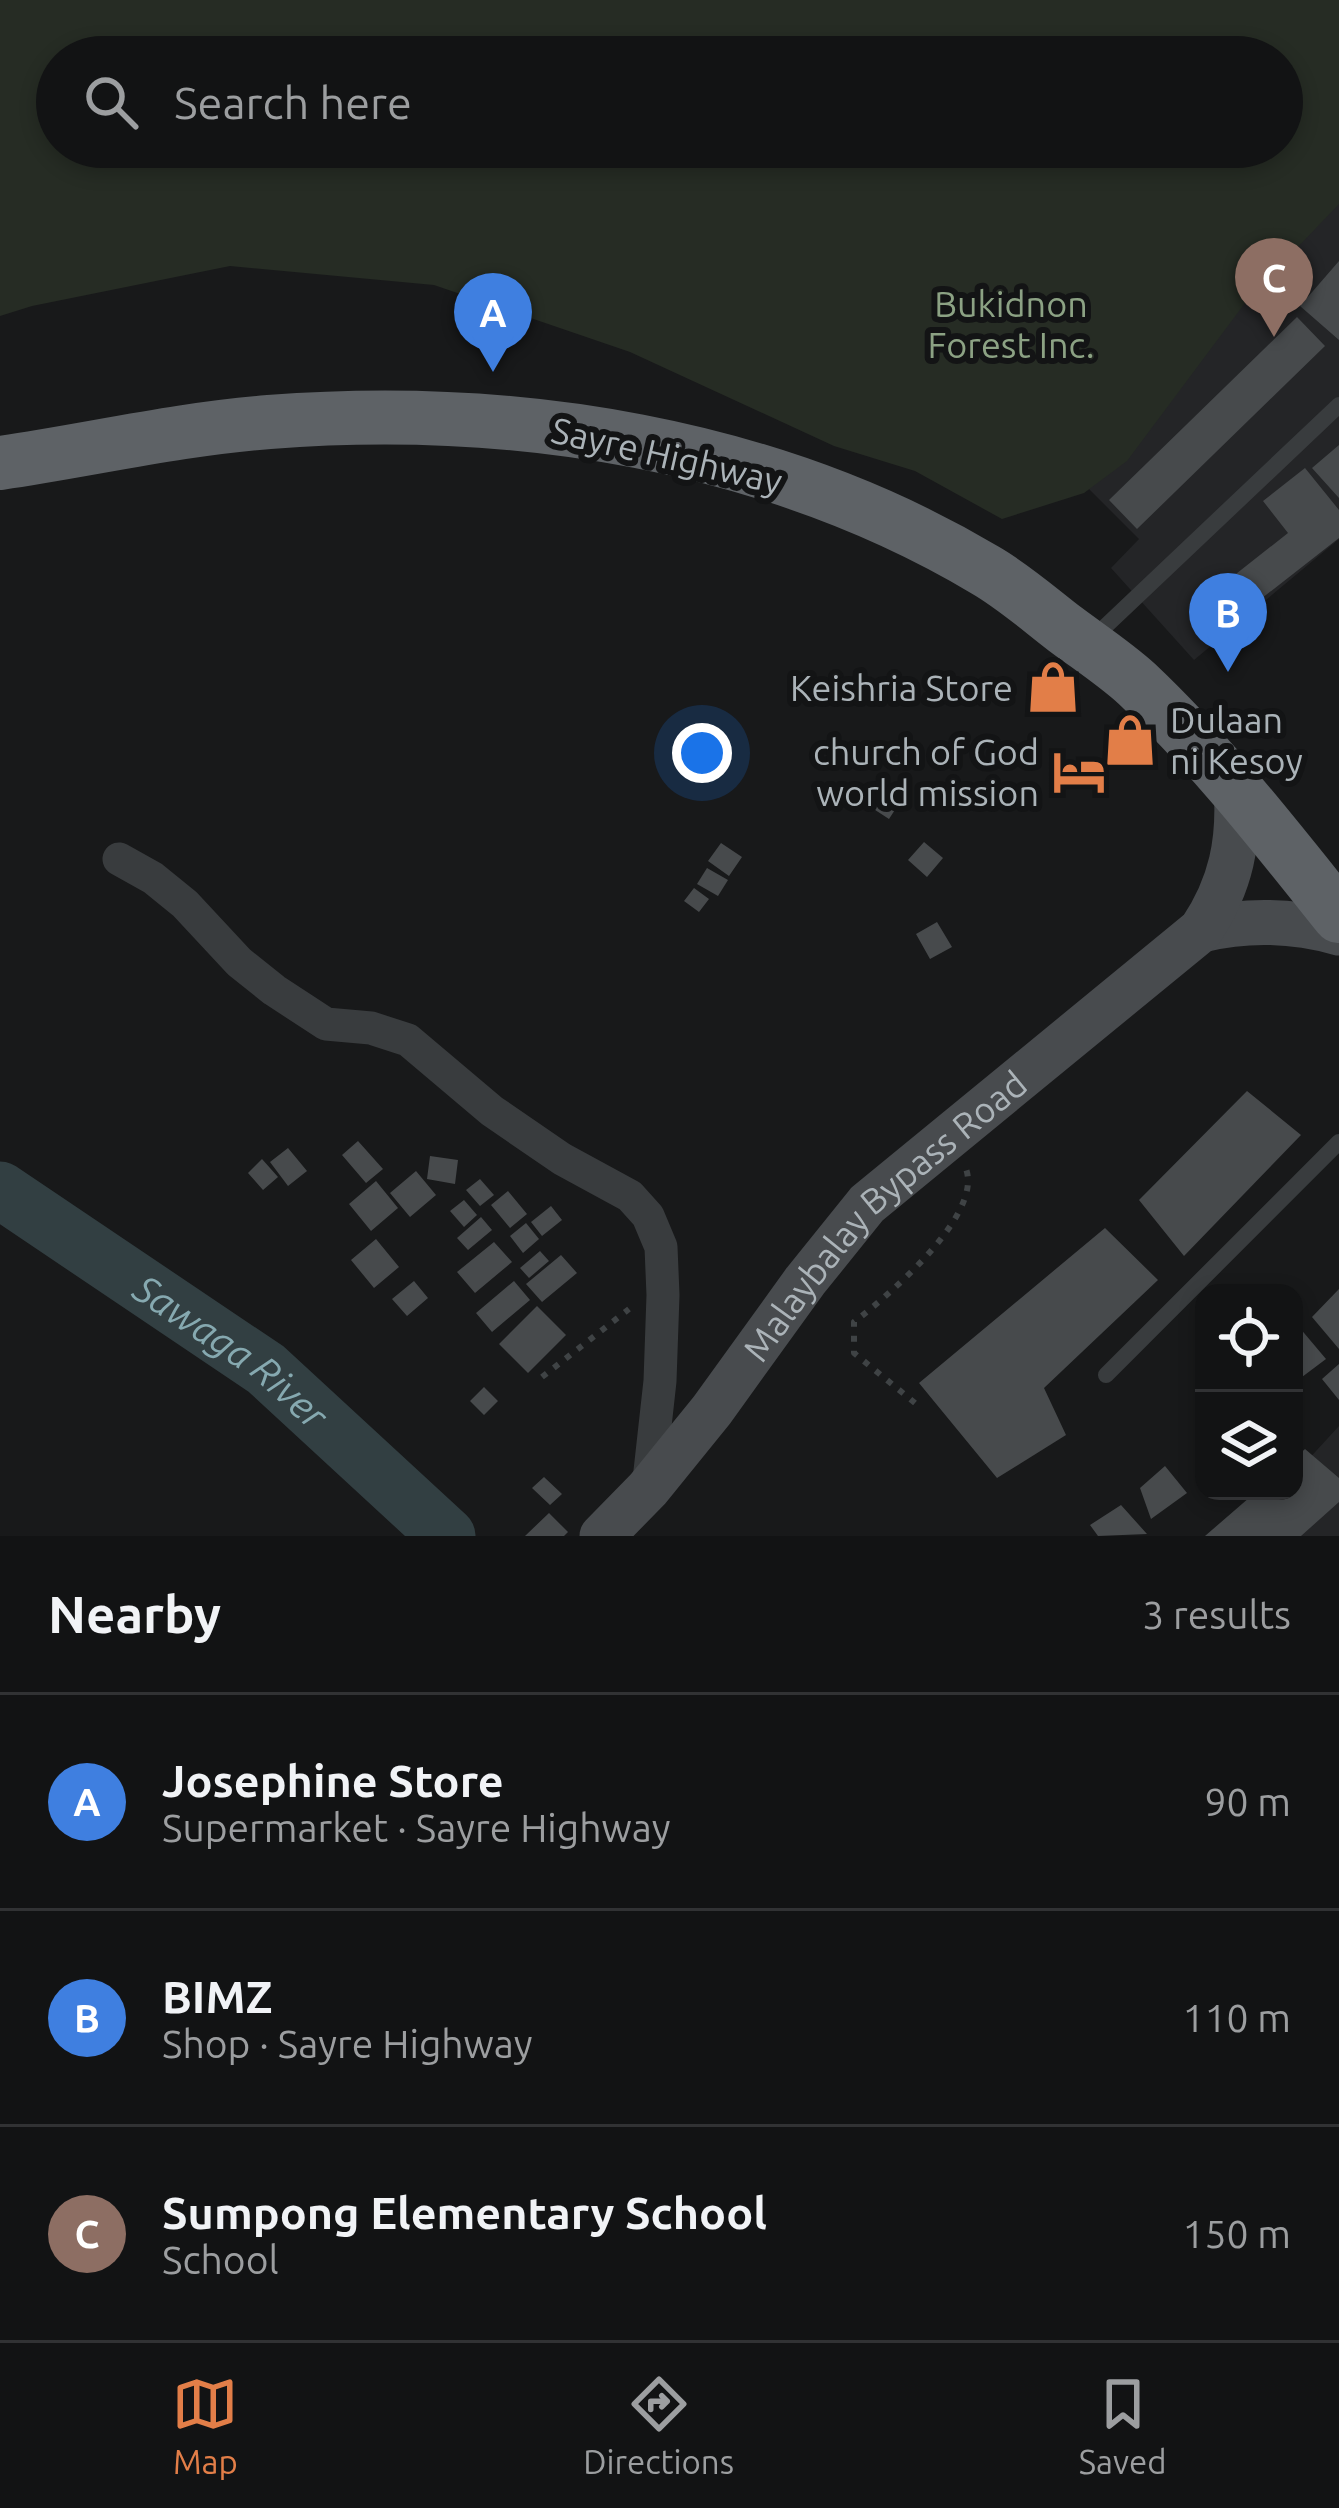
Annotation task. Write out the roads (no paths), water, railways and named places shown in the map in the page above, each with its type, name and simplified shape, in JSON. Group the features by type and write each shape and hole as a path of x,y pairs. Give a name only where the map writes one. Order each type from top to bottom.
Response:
{"highway":[{"name":"Sayre Highway","path":"0,463 265,422 350,418 577,429 773,475 872,513 987,570 1135,682 1236,787 1330,904"}],"main road":[{"name":"Malaybalay Bypass Road","path":"608,1530 712,1410 867,1204 1201,930 1222,895 1234,857 1236,787"},
{"path":"1201,930 1279,922 1330,904"}],"street":[{"path":"119,860 153,878 185,904 239,962 288,999 326,1024 371,1028 408,1040 510,1123 562,1160 630,1196 648,1216 661,1247 663,1295 660,1381 648,1489"}],"lane":[{"path":"1086,645 1339,405"},
{"path":"1106,1375 1339,1142"}],"waterway":[{"name":"Sawaga River","path":"0,1190 266,1369 447,1536"}],"place":[{"name":"Sumpong Elementary School","path":"1274,337"},
{"name":"Josephine Store","path":"493,372"},
{"name":"BIMZ","path":"1228,672"},
{"name":"Keishria Store","path":"1053,687"},
{"name":"Dulaan ni Kesoy","path":"1130,740"},
{"name":"church of God world mission","path":"1079,772"}],"park label":[{"name":"Bukidnon Forest Inc.","path":"1011,324"}]}
